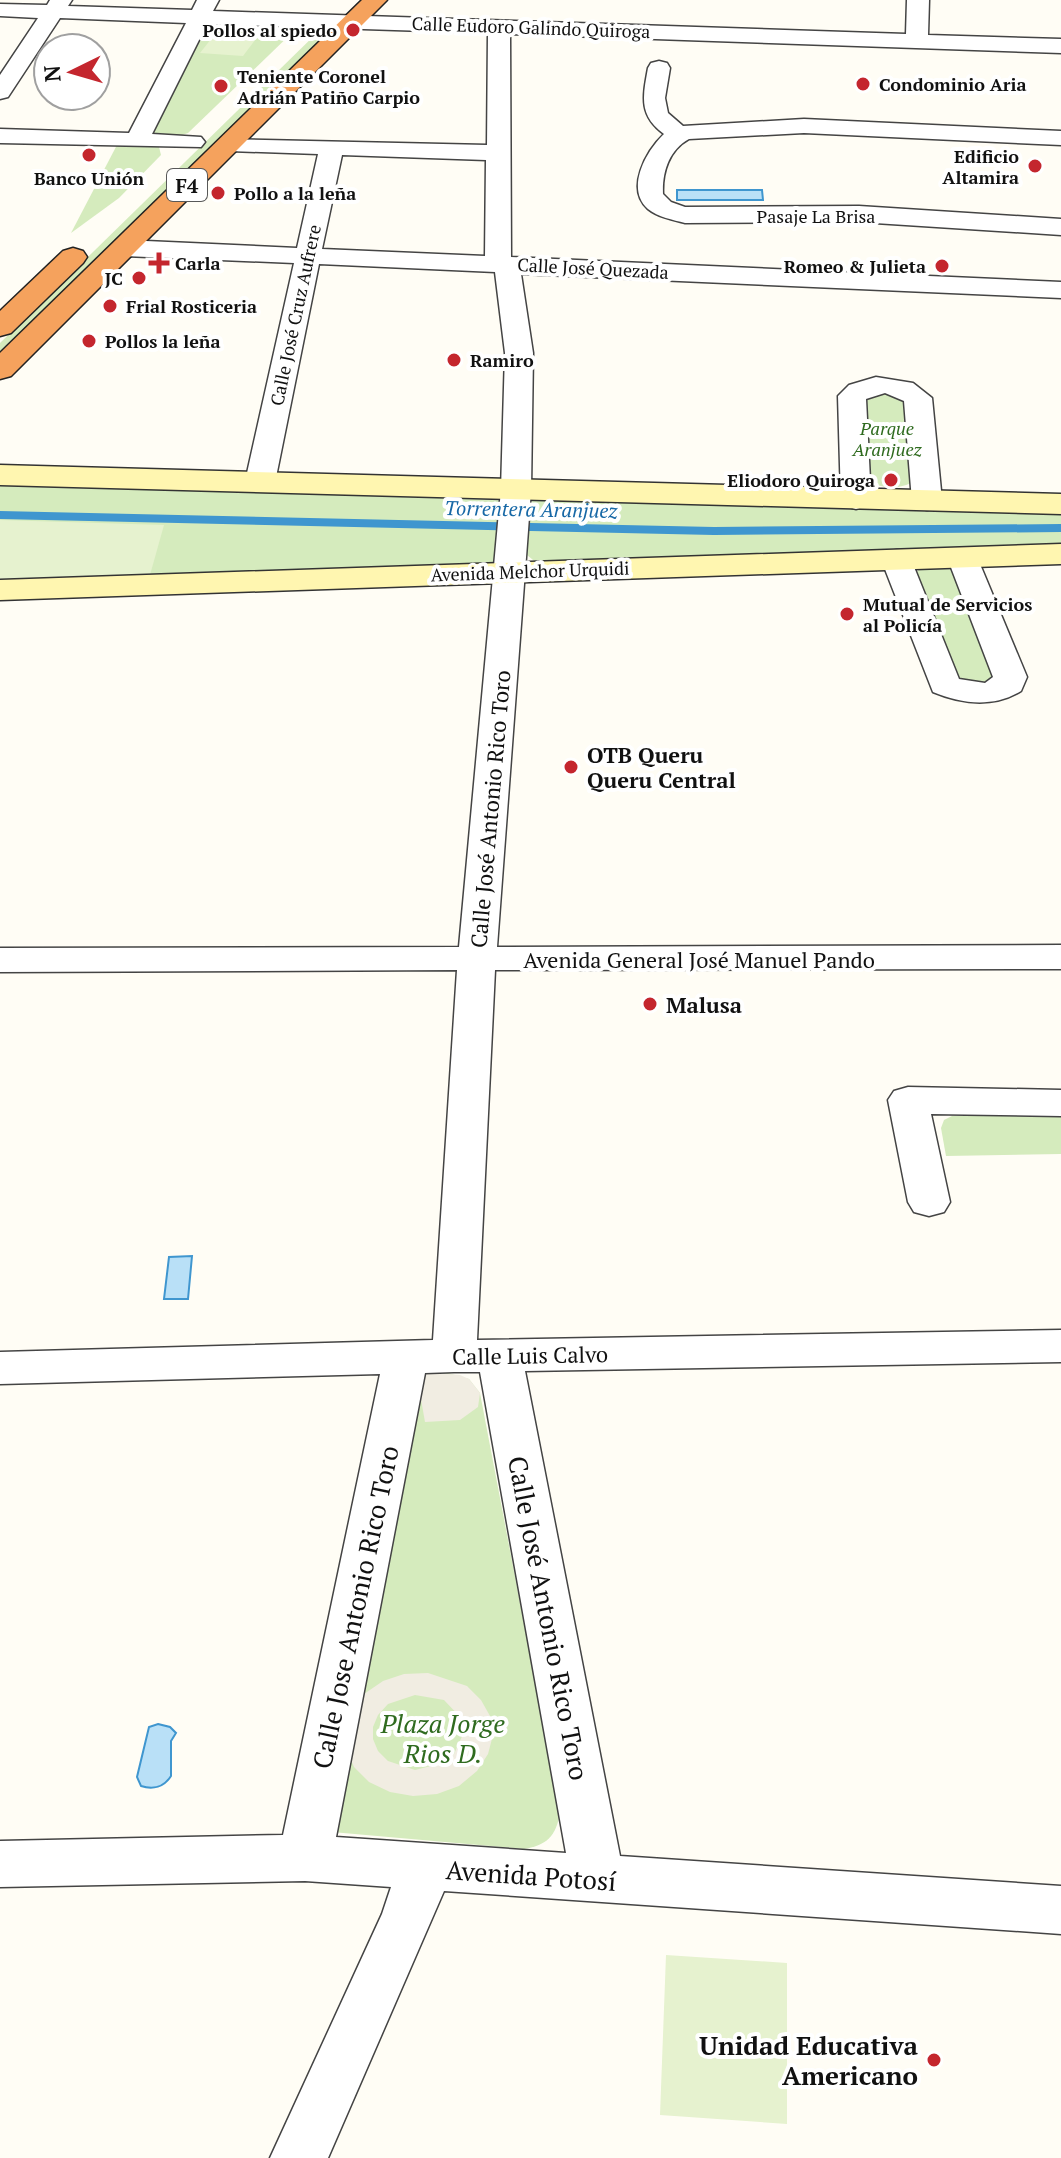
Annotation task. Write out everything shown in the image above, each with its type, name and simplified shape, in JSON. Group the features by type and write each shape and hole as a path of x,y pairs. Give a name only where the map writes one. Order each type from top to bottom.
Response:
{"highway":[{"name":"F4","path":"277,60 320,20 375,0"},
{"name":"F4","path":"0,370 124,248 222,133 347,10"},
{"name":"F4","path":"170,164 193,142 222,133"},
{"path":"0,327 89,241"}],"main road":[{"path":"0,475 1061,504"},
{"name":"Avenida Melchor Urquidi","path":"0,590 1061,554"}],"street":[{"path":"917,40 918,0"},
{"path":"0,92 57,5"},
{"path":"0,10 57,5 204,8 320,20"},
{"path":"137,140 204,8"},
{"name":"Calle Eudoro Galindo Quiroga","path":"347,10 499,25 1061,46"},
{"name":"Calle José Antonio Rico Toro","path":"499,25 497,153 502,263 519,353 514,528 477,960 477,1356 598,1880"},
{"path":"659,68 652,105 657,116 679,134 779,125 978,137 1061,138"},
{"path":"222,133 331,148 497,153"},
{"name":"Pasaje La Brisa","path":"679,134 659,153 649,191 653,200 665,210 685,215 859,214 1061,227"},
{"path":"0,136 193,142"},
{"name":"Calle José Cruz Aufrere","path":"260,482 331,148"},
{"name":"Calle José Quezada","path":"124,248 1061,290"},
{"path":"856,500 852,396 863,388 885,385 906,389 918,398 927,501"},
{"path":"897,559 945,685 966,693 992,693 1009,684 1010,677 962,557"},
{"name":"Avenida General José Manuel Pando","path":"0,960 1061,957"},
{"path":"929,1202 908,1100 1061,1103"},
{"name":"Calle Luis Calvo","path":"0,1368 406,1357 1061,1346"},
{"name":"Calle Jose Antonio Rico Toro","path":"305,1858 406,1357"},
{"name":"Avenida Potosí","path":"0,1864 305,1858 1061,1910"},
{"path":"299,2158 409,1914 425,1866"}],"green space":[{"path":"206,23 298,27 188,133 179,136 154,135 151,132"},
{"path":"323,27 334,29 0,356 0,343"},
{"path":"219,29 261,32 243,56 200,53"},
{"path":"118,143 159,147 161,155 119,198 71,233"},
{"name":"Parque Aranjuez","path":"878,391 904,396 911,483 900,487 883,487 867,479 863,397"},
{"path":"0,484 493,497 501,502 494,562 489,567 0,581"},
{"path":"538,498 1061,512 1061,546 539,565 527,555 524,522 532,501"},
{"path":"0,520 164,525 150,575 0,581"},
{"path":"921,568 952,569 997,684 958,686 915,573"},
{"path":"1061,1115 1061,1154 946,1156 941,1128 944,1120 952,1116"},
{"name":"Plaza Jorge Rios D.","path":"448,1373 469,1379 480,1393 560,1813 549,1838 524,1849 332,1832 417,1375"},
{"path":"666,1955 787,1963 787,2124 660,2115"}],"shaded area":[{"path":"416,1371 460,1375 469,1379 480,1393 478,1407 460,1420 425,1422"},
{"path":"428,1673 467,1686 481,1700 490,1716 493,1735 488,1754 477,1771 459,1786 437,1794 413,1796 390,1792 369,1782 354,1767 346,1749 351,1710 364,1694 383,1681 404,1674","holes":["415,1695 444,1700 462,1719 464,1732 454,1754 443,1763 415,1770 388,1761 378,1751 373,1739 373,1727 388,1704"]}],"water":[{"path":"677,190 762,190 763,200 677,200"},
{"path":"192,1256 188,1299 164,1299 169,1257"},
{"path":"158,1724 170,1727 176,1733 171,1741 171,1776 162,1785 145,1787 141,1786 137,1777 149,1727"}],"waterway":[{"name":"Torrentera Aranjuez","path":"0,515 714,531 1061,528"}],"place":[{"name":"Pollos al spiedo","path":"353,30"},
{"name":"Condominio Aria","path":"863,84"},
{"name":"Teniente Coronel Adrián Patiño Carpio","path":"221,86"},
{"name":"Banco Unión","path":"89,155"},
{"name":"Edificio Altamira","path":"1035,166"},
{"name":"Pollo a la leña","path":"218,193"},
{"name":"Carla","path":"159,263"},
{"name":"Romeo & Julieta","path":"942,266"},
{"name":"JC","path":"139,278"},
{"name":"Frial Rosticeria","path":"110,306"},
{"name":"Pollos la leña","path":"89,341"},
{"name":"Ramiro","path":"454,360"},
{"name":"Eliodoro Quiroga","path":"891,480"},
{"name":"Mutual de Servicios al Policía","path":"847,614"},
{"name":"OTB Queru Queru Central","path":"571,767"},
{"name":"Malusa","path":"650,1004"},
{"name":"Unidad Educativa Americano","path":"934,2060"}]}
